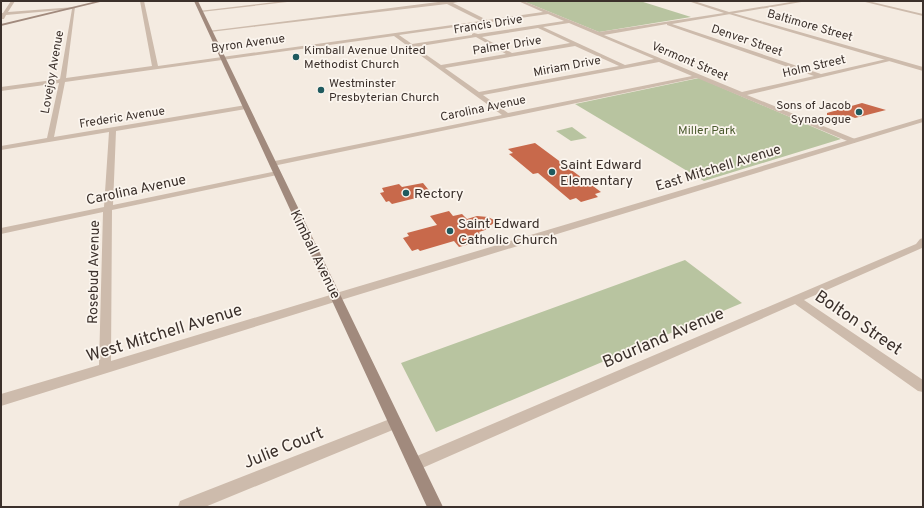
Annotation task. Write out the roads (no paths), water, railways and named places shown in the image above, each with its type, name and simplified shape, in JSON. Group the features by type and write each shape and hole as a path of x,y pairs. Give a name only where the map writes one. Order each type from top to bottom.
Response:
{"main road":[{"path":"1,25 102,1"},
{"name":"Kimball Avenue","path":"196,1 435,507"}],"street":[{"path":"1,20 3,14 13,1"},
{"path":"142,1 155,66"},
{"path":"201,11 273,2 294,1"},
{"path":"210,31 461,1"},
{"name":"Vermont Street","path":"520,1 852,141"},
{"name":"Baltimore Street","path":"690,1 923,69"},
{"path":"598,34 805,1"},
{"path":"863,1 923,15"},
{"path":"447,2 485,21"},
{"path":"3,14 74,8"},
{"name":"Lovejoy Avenue","path":"50,140 63,79 74,8"},
{"name":"Byron Avenue","path":"1,89 155,66 548,13"},
{"name":"Francis Drive","path":"410,46 569,22"},
{"name":"Denver Street","path":"667,23 820,76"},
{"path":"458,25 511,55"},
{"path":"537,26 626,67"},
{"path":"394,34 508,116"},
{"name":"Palmer Drive","path":"440,67 576,44"},
{"name":"Miriam Drive","path":"478,94 660,60"},
{"name":"Holm Street","path":"742,94 891,60"},
{"name":"Carolina Avenue","path":"1,231 108,208 508,116 698,76"},
{"name":"Frederic Avenue","path":"1,148 246,107"},
{"name":"East Mitchell Avenue","path":"337,297 922,120"},
{"name":"Rosebud Avenue","path":"105,368 108,208 113,130"},
{"name":"Bourland Avenue","path":"415,464 919,246 923,241"},
{"name":"West Mitchell Avenue","path":"1,400 337,297"},
{"name":"Bolton Street","path":"796,299 923,387"},
{"name":"Julie Court","path":"186,507 395,423"}],"place":[{"name":"Kimball Avenue United Methodist Church","path":"296,57"},
{"name":"Westminster Presbyterian Church","path":"321,90"},
{"name":"Sons of Jacob Synagogue","path":"859,112"},
{"name":"Saint Edward Elementary","path":"552,172"},
{"name":"Rectory","path":"406,193"},
{"name":"Saint Edward Catholic Church","path":"450,231"}],"park label":[{"name":"Miller Park","path":"707,130"}]}
